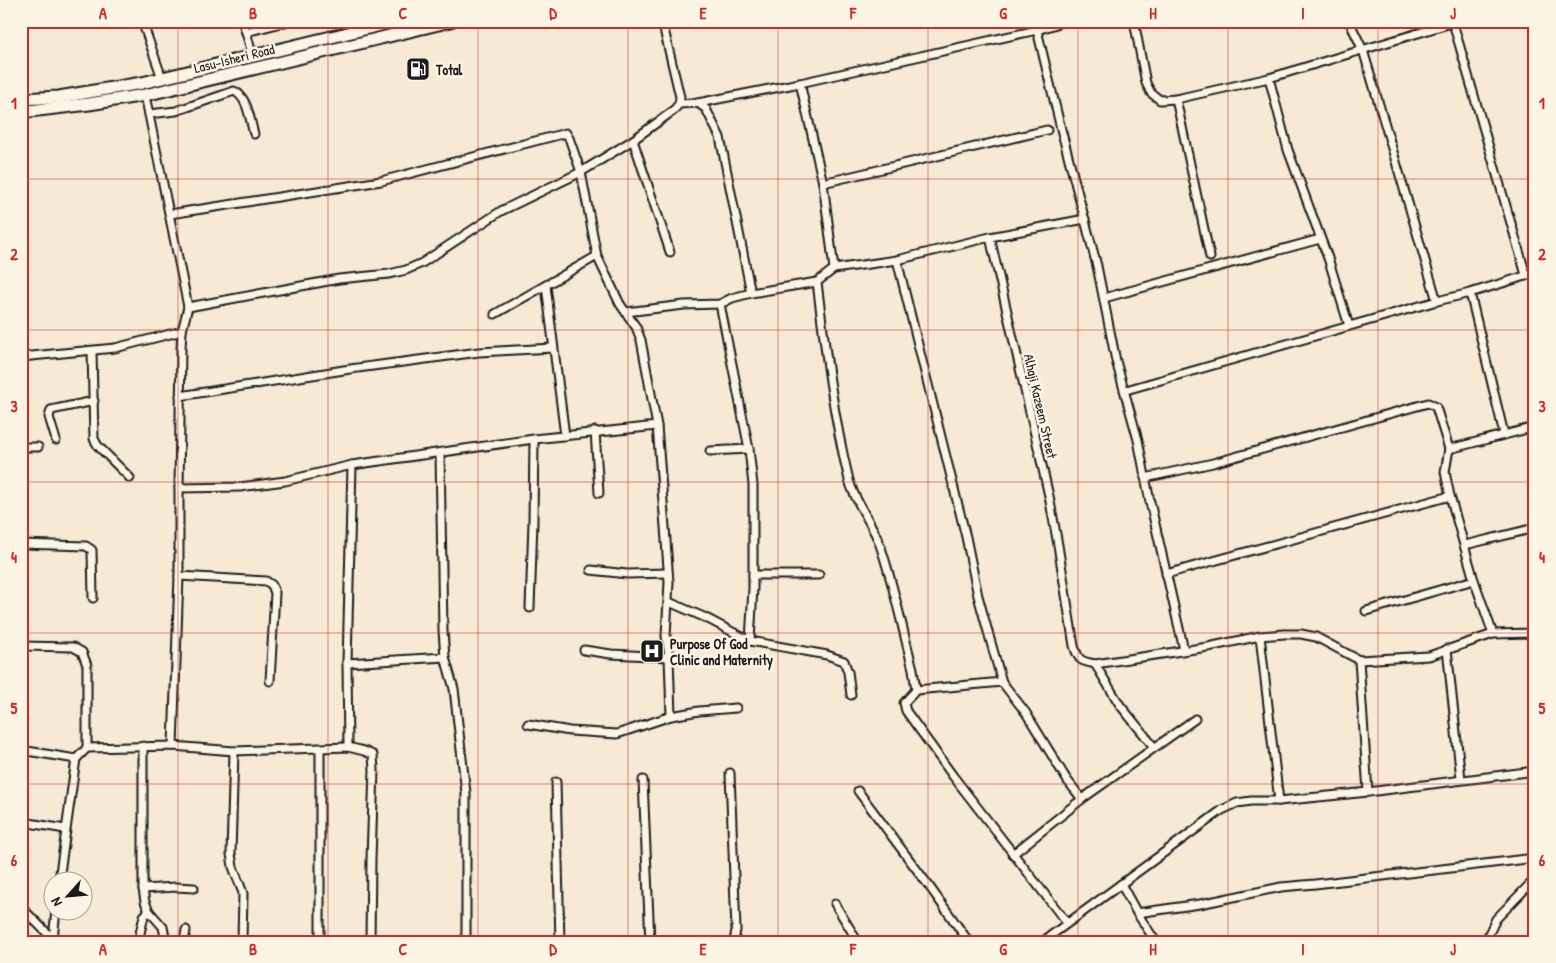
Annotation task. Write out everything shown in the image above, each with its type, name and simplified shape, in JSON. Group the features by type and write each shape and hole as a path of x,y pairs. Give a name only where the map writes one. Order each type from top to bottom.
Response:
{"main road":[{"name":"Lasu-Isheri Road","path":"21,98 59,97 162,78 253,57 351,27 398,21"},
{"name":"Lasu-Isheri Road","path":"21,112 81,105 145,94 451,21"}],"street":[{"path":"142,21 162,78"},
{"path":"242,21 253,57"},
{"path":"246,32 266,24 289,21"},
{"path":"188,307 339,279 389,274 406,270 422,263 502,212 581,172 633,140 673,111 679,104 680,97 662,21"},
{"path":"679,104 698,103 800,83 1037,30 1066,21"},
{"path":"1134,21 1146,83 1151,92 1160,100 1269,78 1456,22 1526,275"},
{"path":"1349,21 1363,50 1437,301"},
{"path":"1037,30 1104,298 1116,361 1126,390 1184,650"},
{"path":"1269,78 1288,150 1349,326"},
{"path":"800,83 822,184 834,269"},
{"path":"149,114 176,111 234,91 240,94 246,105 254,134"},
{"path":"145,94 188,307 182,331 178,488 179,576 173,746"},
{"path":"1176,98 1210,257"},
{"path":"698,103 706,109 720,137 752,293"},
{"path":"822,184 1048,130"},
{"path":"170,214 381,181 566,134 581,172 597,256 620,304 636,328 641,340 657,426 668,573 669,602 666,636 669,657 671,716"},
{"path":"633,140 670,252"},
{"path":"626,312 684,305 720,304 752,293 817,282 834,269 897,260 990,237 1085,219"},
{"name":"Alhaji Kazeem Street","path":"990,237 1049,496 1074,646 1078,658 1083,662 1095,664"},
{"path":"1104,298 1320,239"},
{"path":"495,314 597,256"},
{"path":"897,260 966,537 978,596 1002,682 1026,713 1067,780 1082,800"},
{"path":"1126,390 1535,273"},
{"path":"817,282 831,390 850,481 858,503 870,522 880,544 913,669 916,690"},
{"path":"546,286 565,436"},
{"path":"1470,293 1504,434"},
{"path":"720,304 749,449 753,485 753,575 750,641"},
{"path":"21,357 115,348 182,331"},
{"path":"180,396 350,369 479,352 553,348"},
{"path":"92,351 94,438 98,446 130,478"},
{"path":"56,440 49,417 51,410 94,401"},
{"path":"1145,478 1213,463 1428,403 1436,407 1449,449 1445,472 1450,496 1474,580 1493,634"},
{"path":"178,488 240,486 285,481 352,465 595,431 657,426"},
{"path":"1449,449 1504,434 1535,428"},
{"path":"595,431 599,493"},
{"path":"530,608 534,439"},
{"path":"21,447 38,447"},
{"path":"710,451 749,449"},
{"path":"440,453 443,631 445,657 454,689 466,793 466,942"},
{"path":"348,748 346,663 352,465"},
{"path":"1166,574 1450,496"},
{"path":"1465,545 1535,528"},
{"path":"21,544 86,546 92,550 93,598"},
{"path":"591,570 628,574 668,573"},
{"path":"753,575 819,575"},
{"path":"179,576 266,581 272,585 275,593 270,681"},
{"path":"1366,611 1474,580"},
{"path":"669,602 706,618 750,641 826,655 844,661 848,672 851,695"},
{"path":"1154,747 1120,704 1095,664 1208,648 1260,636 1293,634 1310,636 1336,647 1359,660 1429,656 1493,634 1535,633"},
{"path":"1260,636 1279,801"},
{"path":"21,646 73,647 82,652 87,665 88,748"},
{"path":"584,650 611,654 669,657"},
{"path":"1447,650 1461,779"},
{"path":"346,663 445,657"},
{"path":"1359,660 1368,792"},
{"path":"1002,682 916,690 904,704 906,711 953,776 1067,923"},
{"path":"528,724 570,731 617,734 671,716 699,711 736,708"},
{"path":"1013,854 1082,800 1195,719"},
{"path":"143,746 143,889 145,902 149,911 161,923 166,942"},
{"path":"60,870 76,759 88,748 173,746 234,751 348,748 364,751 373,755 374,770 370,942"},
{"path":"320,749 320,942"},
{"path":"21,750 76,759"},
{"path":"234,751 231,854 233,867 243,893 242,942"},
{"path":"1047,940 1067,923 1222,810 1238,803 1368,792 1535,771"},
{"path":"730,774 736,930 734,942"},
{"path":"643,780 650,942"},
{"path":"556,782 560,942"},
{"path":"858,791 968,942"},
{"path":"23,822 65,829"},
{"path":"1136,914 1200,904 1281,886 1316,884 1535,858"},
{"path":"1485,942 1496,919 1535,879"},
{"path":"1122,884 1136,914 1156,942"},
{"path":"143,889 194,888"},
{"path":"835,904 858,942"},
{"path":"21,908 55,940"},
{"path":"138,942 144,916 149,911"},
{"path":"55,940 56,920"},
{"path":"184,942 186,930"}],"place":[{"name":"Total","path":"418,69"},
{"name":"Purpose Of God Clinic and Maternity","path":"652,651"}]}
